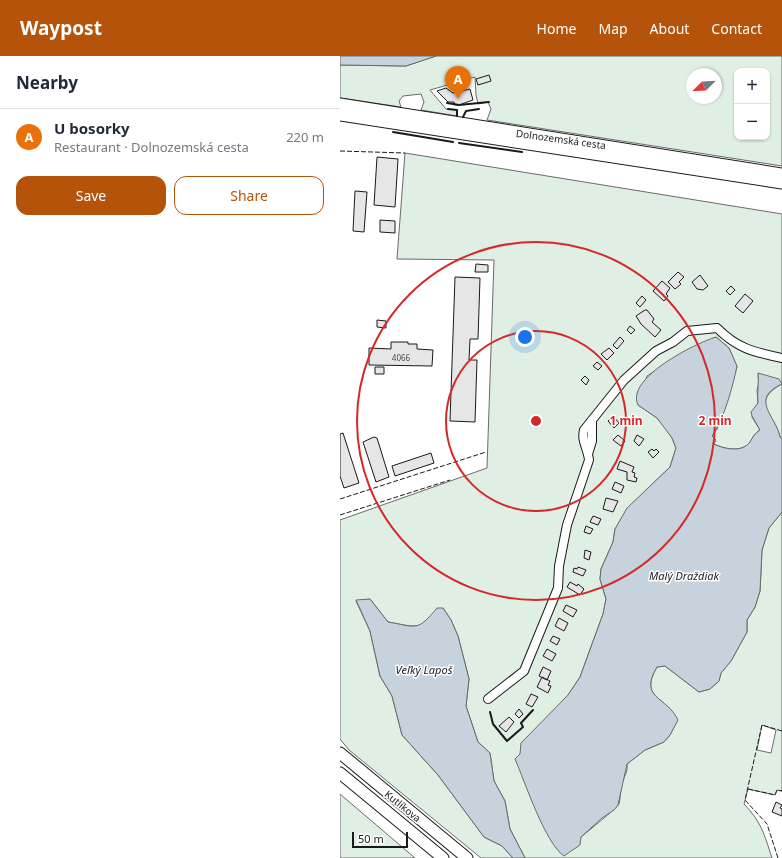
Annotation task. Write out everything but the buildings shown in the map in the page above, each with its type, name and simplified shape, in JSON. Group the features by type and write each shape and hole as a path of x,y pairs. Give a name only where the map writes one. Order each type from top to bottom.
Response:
{"main road":[{"name":"Dolnozemská cesta","path":"340,104 782,174"},
{"name":"Dolnozemská cesta","path":"340,115 782,183"},
{"name":"Kutlíkova","path":"340,753 467,858"},
{"name":"Kutlíkova","path":"340,773 444,858"}],"street":[{"path":"488,699 524,671 558,588 559,566 567,525 587,468 588,454 582,437 584,430 624,380 656,351 687,331 717,328 727,338 745,349 782,358"}],"green space":[{"path":"436,56 782,56 782,166 487,120 491,109 488,102 478,104 475,77 430,90 446,109 457,110 457,116 421,110 424,102 421,94 403,96 399,101 401,107 340,98 340,65 406,66"},
{"path":"405,153 782,214 782,384 758,374 758,403 752,417 760,430 747,445 742,448 733,449 714,444 712,436 717,429 737,367 729,348 716,337 679,355 647,376 638,405 657,418 670,433 676,448 670,467 628,508 615,529 613,542 601,569 600,579 606,599 603,614 580,677 568,695 581,837 619,804 621,785 627,771 627,764 645,750 664,742 670,735 677,720 667,706 652,692 652,677 657,667 665,666 699,692 710,689 719,681 721,673 731,661 747,632 747,620 755,607 760,591 762,550 769,528 782,512 782,791 777,790 775,795 748,789 744,804 759,823 772,858 525,858 510,829 505,801 494,781 490,753 478,742 466,706 469,679 458,636 451,620 443,608 423,624 413,626 388,622 370,599 356,601 370,631 380,676 392,696 402,735 438,775 484,837 502,846 513,858 481,858 349,750 340,739 340,520 487,468 494,260 397,259","holes":["762,725 776,730 771,753 757,750"]},
{"path":"782,384 782,439 767,409 767,397 772,391"},
{"path":"340,794 415,858 340,858"}],"water":[{"path":"340,56 436,56 406,66 340,65"},
{"name":"Malý Draždiak","path":"716,337 729,348 737,366 724,412 712,436 716,440 714,444 733,449 742,448 750,442 755,434 760,430 751,412 758,403 758,373 779,379 782,384 772,390 767,396 766,402 767,408 782,439 782,512 769,528 762,550 760,591 755,607 747,620 747,632 731,661 721,673 719,681 710,689 699,692 665,666 657,667 652,677 652,692 673,712 678,720 670,735 664,742 645,750 627,764 618,805 581,837 580,845 564,856 550,839 543,826 515,759 520,754 521,743 568,695 580,677 603,614 606,599 600,579 601,569 613,542 615,529 627,508 670,467 676,448 672,438 657,418 638,405 637,395 642,384 652,373 679,354"},
{"name":"Veľký Lapoš","path":"370,599 388,622 416,626 425,621 437,608 443,608 451,620 458,636 469,679 466,706 478,742 490,753 494,781 505,801 510,829 525,858 513,858 502,846 484,837 438,775 402,735 392,696 380,676 370,631 356,600"}],"hedge":[{"path":"454,84 457,88 463,85 464,81"}],"fence":[{"path":"340,151 405,153"},
{"path":"340,499 486,452"},
{"path":"340,515 450,480"},
{"path":"778,858 767,824 745,800 762,725 782,731"},
{"path":"748,789 775,795 777,790 782,791"}],"wall":[{"path":"447,103 459,105 489,102"},
{"path":"448,109 457,110 457,116"},
{"path":"463,117 466,111 479,109"},
{"path":"393,132 453,142"},
{"path":"459,143 522,152"},
{"path":"490,712 493,724 507,741 523,727 521,723 533,710"}],"place":[{"name":"U bosorky","path":"458,99"}]}
